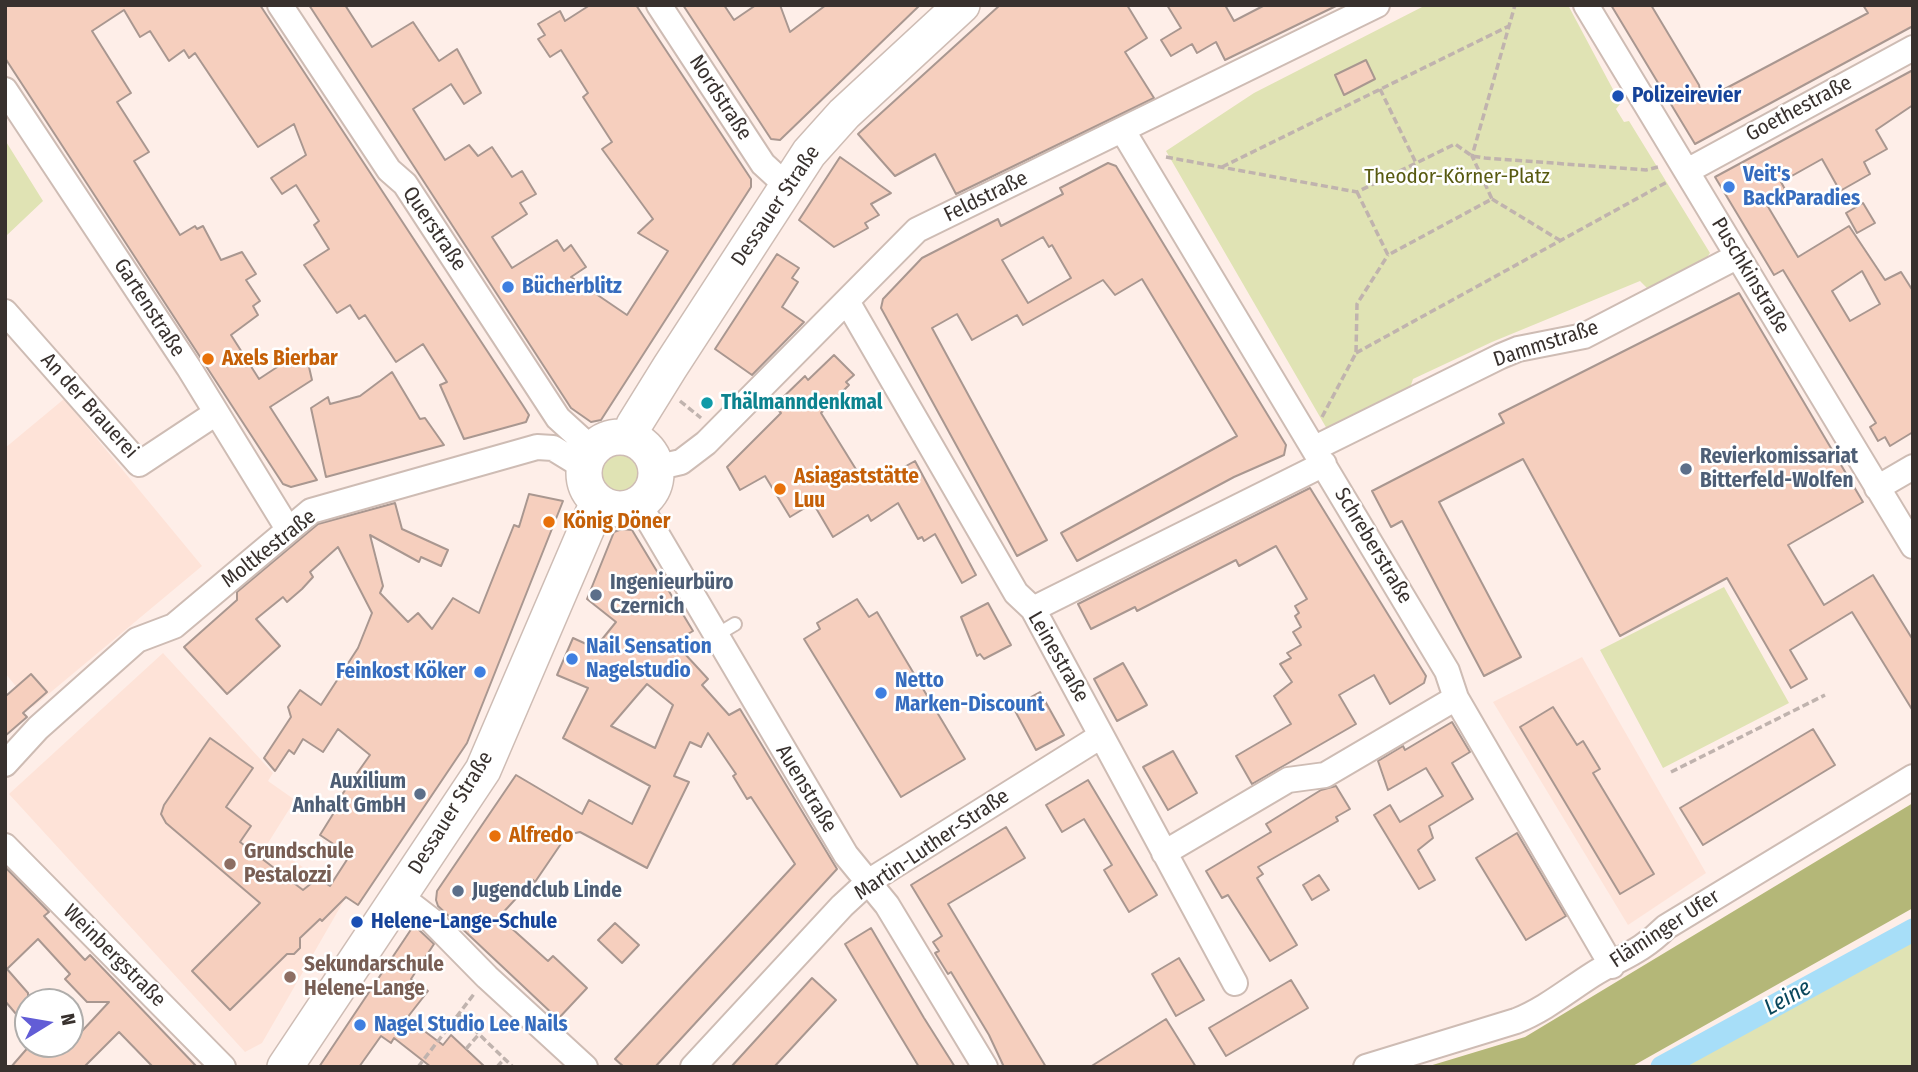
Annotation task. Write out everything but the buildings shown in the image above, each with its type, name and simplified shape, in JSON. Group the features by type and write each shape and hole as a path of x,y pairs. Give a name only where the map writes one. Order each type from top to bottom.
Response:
{"street":[{"name":"Querstraße","path":"281,5 389,170 405,184 558,418 588,458"},
{"name":"Nordstraße","path":"659,5 763,164 787,186"},
{"name":"Dessauer Straße","path":"630,438 634,425 659,385 787,186 826,133 962,5"},
{"name":"Feldstraße","path":"655,468 689,457 718,432 917,230 1129,141 1377,5"},
{"name":"Puschkinstraße","path":"1586,5 1913,546"},
{"name":"Goethestraße","path":"1684,167 1913,48"},
{"name":"Gartenstraße","path":"5,90 216,413 288,529"},
{"name":"Schreberstraße","path":"1129,141 1447,671 1456,698 1612,966"},
{"name":"Dammstraße","path":"1033,610 1315,448 1501,356 1518,349 1584,336 1738,256"},
{"name":"Leinestraße","path":"848,303 1016,593 1033,610 1235,982"},
{"name":"An der Brauerei","path":"5,312 139,464 216,413"},
{"path":"609,438 630,438 649,453 655,468 652,488 639,504 614,509 597,502 587,490 588,458 609,438"},
{"name":"Moltkestraße","path":"5,764 38,728 137,640 174,626 311,511 537,447 553,448 588,458"},
{"path":"1877,488 1913,467"},
{"name":"Dessauer Straße","path":"285,1067 483,770 597,502"},
{"name":"Auenstraße","path":"639,504 725,630 846,855 887,905 985,1067"},
{"path":"1164,853 1288,780 1325,775 1456,698"},
{"name":"Martin-Luther-Straße","path":"693,1067 842,906 868,882 1101,736"},
{"name":"Fläminger Ufer","path":"1366,1067 1527,1017 1596,972 1647,946 1665,927 1913,777"},
{"name":"Weinbergstraße","path":"5,846 223,1067"},
{"path":"400,896 431,920 487,977 585,1067"}],"path":[{"path":"1472,156 1515,5"},
{"path":"1222,167 1509,26"},
{"path":"1380,89 1416,163"},
{"path":"1129,141 1222,167 1357,192 1455,144 1472,156 1492,199 1561,241"},
{"path":"1472,156 1646,170 1684,167"},
{"path":"1356,353 1561,241 1684,167"},
{"path":"1357,192 1388,255"},
{"path":"1315,448 1318,424 1356,353 1357,304 1388,255 1492,199"},
{"path":"659,385 718,432"},
{"path":"1671,772 1825,695"},
{"path":"418,1067 487,977"},
{"path":"458,1014 513,1067"},
{"path":"466,1049 479,1034"},
{"path":"497,1067 505,1058"}],"shaded area":[{"path":"64,399 202,566 33,707 5,673 5,448"},
{"path":"163,653 273,773 268,781 295,800 268,843 346,897 262,1043 245,1052 9,794"},
{"path":"1582,657 1706,873 1628,925 1493,702"}],"green space":[{"name":"Theodor-Körner-Platz","path":"1426,5 1568,5 1617,97 1620,104 1616,109 1624,122 1629,121 1710,253 1700,267 1651,292 1640,281 1492,342 1413,379 1409,391 1327,429 1166,151 1254,93"},
{"path":"5,140 43,201 5,237"},
{"path":"620,447 637,455 645,472 637,489 620,497 603,489 595,472 603,455"},
{"path":"1724,587 1789,703 1663,768 1600,650"},
{"path":"1913,803 1913,908 1631,1067 1426,1067 1525,1037"},
{"path":"1913,926 1913,1067 1662,1067 1908,929"}],"waterway":[{"name":"Leine","path":"1662,1067 1913,930"}],"place":[{"name":"Polizeirevier","path":"1618,96"},
{"name":"Veit's BackParadies","path":"1729,187"},
{"name":"Bücherblitz","path":"508,287"},
{"name":"Axels Bierbar","path":"208,359"},
{"name":"Thälmanndenkmal","path":"707,403"},
{"name":"Revierkomissariat Bitterfeld-Wolfen","path":"1686,469"},
{"name":"Asiagaststätte Luu","path":"780,489"},
{"name":"König Döner","path":"549,522"},
{"name":"Ingenieurbüro Czernich","path":"596,595"},
{"name":"Nail Sensation Nagelstudio","path":"572,659"},
{"name":"Feinkost Köker","path":"480,672"},
{"name":"Netto Marken-Discount","path":"881,693"},
{"name":"Auxilium Anhalt GmbH","path":"420,794"},
{"name":"Alfredo","path":"495,836"},
{"name":"Grundschule Pestalozzi","path":"230,864"},
{"name":"Jugendclub Linde","path":"458,891"},
{"name":"Helene-Lange-Schule","path":"357,922"},
{"name":"Sekundarschule Helene-Lange","path":"290,977"},
{"name":"Nagel Studio Lee Nails","path":"360,1025"}]}
